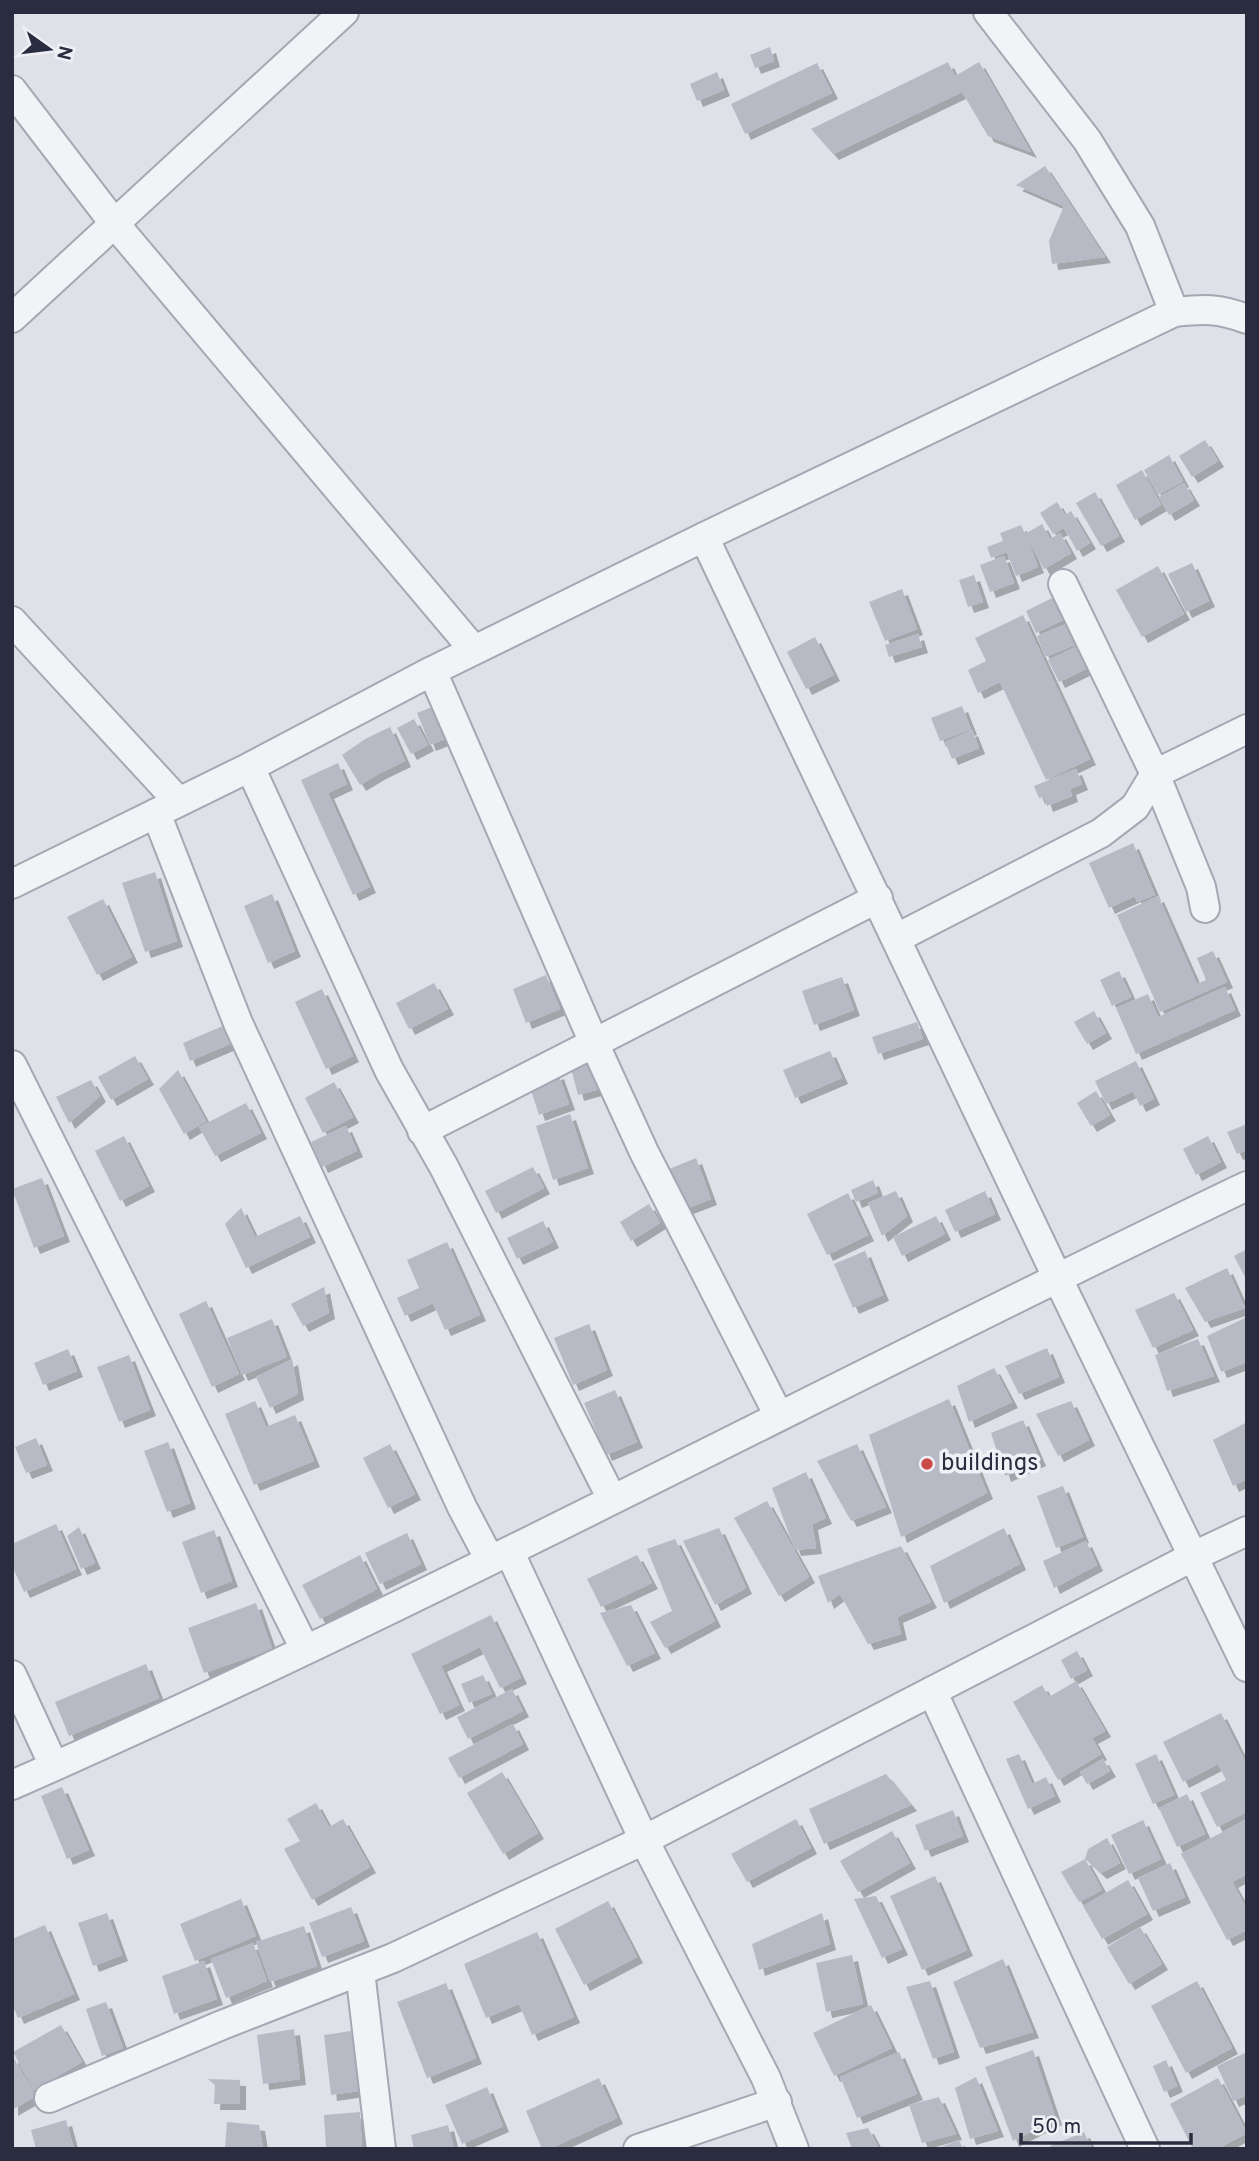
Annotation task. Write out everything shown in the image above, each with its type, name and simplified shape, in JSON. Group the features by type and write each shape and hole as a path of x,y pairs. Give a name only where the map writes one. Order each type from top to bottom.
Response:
{"street":[{"path":"12,318 344,12"},
{"path":"988,12 1087,140 1140,226 1174,312"},
{"path":"12,90 114,223 474,650"},
{"path":"12,884 250,766 474,650 1174,312 1207,309 1228,312 1247,319"},
{"path":"704,537 1057,1277 1247,1667"},
{"path":"1063,584 1155,774 1201,887 1205,908"},
{"path":"12,621 167,807 238,1023 462,1507 500,1555 777,2102 794,2149"},
{"path":"432,671 644,1152 779,1416"},
{"path":"897,938 1101,833 1135,807 1155,774 1247,729"},
{"path":"250,766 389,1070 444,1167 612,1499"},
{"path":"422,1131 878,898"},
{"path":"12,1065 305,1649"},
{"path":"12,1784 166,1717 1247,1186"},
{"path":"49,2098 222,2025 393,1958 644,1840 1247,1531"},
{"path":"12,1675 54,1766"},
{"path":"932,1691 1146,2149"},
{"path":"360,1971 381,2149"},
{"path":"638,2149 777,2102"}],"building":[{"path":"770,47 774,61 755,68 750,55"},
{"path":"948,62 955,76 979,62 1031,152 988,136 962,92 833,154 811,129"},
{"path":"817,63 832,93 745,134 731,104"},
{"path":"717,72 724,90 697,101 690,84"},
{"path":"1045,166 1105,257 1052,264 1049,241 1064,206 1016,185"},
{"path":"1205,440 1218,461 1192,477 1179,456"},
{"path":"1169,455 1183,481 1158,495 1144,470"},
{"path":"1142,470 1161,505 1135,520 1116,485"},
{"path":"1184,483 1194,500 1169,515 1159,497"},
{"path":"1095,492 1119,536 1101,546 1076,503"},
{"path":"1057,502 1065,515 1071,511 1090,543 1077,551 1064,528 1053,534 1040,513"},
{"path":"1042,524 1050,539 1060,533 1071,553 1044,569 1027,538 1038,567 1016,576 1007,552 991,558 987,547 1003,541 1000,533 1021,525 1025,534"},
{"path":"1004,556 1014,583 990,592 980,565"},
{"path":"1192,563 1209,601 1186,612 1168,574"},
{"path":"1158,566 1184,614 1142,637 1116,590"},
{"path":"974,575 983,602 968,607 959,580"},
{"path":"902,589 917,629 885,641 869,602"},
{"path":"1054,597 1065,619 1036,633 1026,611"},
{"path":"1023,615 1090,759 1046,780 1000,682 978,693 968,670 986,661 975,638"},
{"path":"1066,624 1075,645 1045,657 1037,636"},
{"path":"918,634 922,647 889,657 885,645"},
{"path":"815,637 834,675 806,689 787,652"},
{"path":"1078,646 1088,668 1059,682 1048,660"},
{"path":"962,706 971,729 940,741 931,718"},
{"path":"432,707 445,739 430,745 417,713"},
{"path":"414,719 428,745 411,754 397,728"},
{"path":"390,727 405,761 360,785 342,755 365,739"},
{"path":"972,730 979,748 952,759 945,742"},
{"path":"338,763 347,784 328,793 370,887 353,895 301,780"},
{"path":"1076,769 1082,784 1070,789 1072,796 1047,806 1044,797 1039,798 1034,786"},
{"path":"1133,843 1155,895 1137,902 1135,896 1109,908 1089,863"},
{"path":"155,872 177,941 145,952 122,883"},
{"path":"272,894 295,951 268,963 244,906"},
{"path":"1158,896 1197,984 1206,980 1197,958 1213,951 1227,982 1160,1012 1117,915"},
{"path":"103,899 132,957 97,975 67,917"},
{"path":"1119,971 1131,997 1112,1006 1100,980"},
{"path":"546,975 560,1009 526,1023 513,989"},
{"path":"842,977 854,1010 814,1025 802,991"},
{"path":"434,983 448,1009 409,1029 396,1003"},
{"path":"1225,987 1235,1010 1136,1054 1116,1008 1148,994 1158,1017"},
{"path":"322,989 353,1056 326,1069 295,1002"},
{"path":"1094,1011 1106,1033 1087,1044 1074,1022"},
{"path":"917,1022 923,1039 878,1054 872,1037"},
{"path":"225,1025 232,1043 190,1061 183,1043"},
{"path":"830,1051 842,1078 795,1098 783,1070"},
{"path":"135,1056 148,1079 111,1100 98,1077"},
{"path":"591,1060 599,1089 578,1095 570,1065"},
{"path":"1136,1061 1154,1099 1140,1106 1133,1091 1106,1104 1095,1081"},
{"path":"178,1070 206,1121 184,1134 159,1089"},
{"path":"558,1073 569,1104 539,1115 529,1084"},
{"path":"91,1080 100,1096 69,1123 56,1097"},
{"path":"334,1082 353,1117 323,1133 305,1098"},
{"path":"1096,1091 1110,1115 1091,1126 1077,1103"},
{"path":"246,1103 261,1133 215,1156 199,1127"},
{"path":"570,1114 588,1168 553,1180 536,1126"},
{"path":"1247,1124 1247,1150 1237,1154 1227,1132"},
{"path":"346,1126 357,1151 322,1167 311,1142"},
{"path":"124,1136 149,1186 120,1201 95,1151"},
{"path":"1208,1136 1221,1162 1196,1175 1183,1149"},
{"path":"696,1158 711,1199 685,1209 669,1169"},
{"path":"533,1167 544,1188 496,1213 485,1191"},
{"path":"42,1178 64,1236 34,1248 12,1189"},
{"path":"873,1180 878,1193 856,1202 851,1190"},
{"path":"896,1191 907,1216 882,1236 868,1203"},
{"path":"985,1191 995,1214 955,1232 945,1210"},
{"path":"848,1193 868,1235 827,1255 807,1214"},
{"path":"649,1204 660,1223 631,1241 620,1222"},
{"path":"241,1208 255,1237 300,1216 310,1237 246,1268 225,1224"},
{"path":"936,1216 945,1234 902,1256 893,1237"},
{"path":"543,1221 553,1242 517,1259 507,1238"},
{"path":"447,1242 480,1315 445,1330 433,1303 405,1316 397,1298 419,1288 407,1260"},
{"path":"1247,1249 1247,1281 1234,1256"},
{"path":"865,1251 883,1295 853,1308 834,1264"},
{"path":"1227,1268 1245,1308 1205,1322 1185,1288"},
{"path":"324,1287 329,1313 303,1326 291,1304"},
{"path":"1174,1293 1193,1330 1153,1348 1135,1310"},
{"path":"206,1301 239,1374 212,1387 179,1314"},
{"path":"1247,1317 1247,1362 1221,1372 1207,1336"},
{"path":"272,1319 287,1357 242,1375 227,1338"},
{"path":"589,1324 607,1370 573,1385 554,1338"},
{"path":"1198,1339 1214,1376 1167,1391 1155,1355"},
{"name":"buildings","path":"1047,1348 1059,1377 1019,1394 1005,1366"},
{"path":"68,1349 77,1371 43,1385 34,1363"},
{"path":"129,1355 150,1410 119,1422 97,1367"},
{"path":"292,1359 298,1394 270,1408 256,1377"},
{"name":"buildings","path":"994,1368 1012,1402 969,1422 957,1386"},
{"path":"615,1390 637,1442 606,1455 584,1403"},
{"name":"buildings","path":"949,1399 987,1493 901,1537 869,1435"},
{"path":"255,1401 266,1427 295,1415 314,1461 254,1485 225,1414"},
{"name":"buildings","path":"1071,1401 1089,1440 1058,1456 1036,1414"},
{"name":"buildings","path":"1023,1420 1040,1460 1005,1476 991,1433"},
{"path":"1247,1422 1247,1479 1233,1486 1213,1440"},
{"path":"36,1438 47,1465 26,1473 15,1447"},
{"path":"168,1442 190,1503 167,1512 144,1451"},
{"path":"390,1444 415,1494 388,1508 363,1458"},
{"name":"buildings","path":"857,1444 886,1507 851,1521 817,1461"},
{"path":"806,1472 826,1518 812,1524 816,1548 795,1550 772,1488"},
{"name":"buildings","path":"1063,1486 1083,1537 1056,1548 1037,1496"},
{"path":"767,1501 809,1577 779,1596 734,1518"},
{"path":"56,1524 76,1569 24,1592 12,1566 12,1544"},
{"path":"79,1527 95,1563 81,1569 67,1536"},
{"path":"719,1528 746,1588 715,1605 683,1541"},
{"name":"buildings","path":"1004,1528 1020,1564 944,1603 930,1566"},
{"path":"214,1530 232,1581 201,1593 182,1542"},
{"path":"407,1533 421,1564 380,1584 365,1553"},
{"path":"675,1539 715,1621 665,1648 650,1622 672,1611 647,1549"},
{"path":"1086,1541 1097,1565 1054,1588 1043,1561"},
{"path":"901,1546 931,1602 897,1617 901,1634 868,1644 840,1594 828,1603 818,1576"},
{"path":"360,1555 377,1589 320,1619 302,1585"},
{"path":"637,1555 652,1583 601,1607 587,1579"},
{"path":"256,1603 272,1649 204,1673 188,1628"},
{"path":"631,1605 655,1653 627,1666 600,1613"},
{"path":"491,1615 521,1678 500,1688 480,1647 441,1666 459,1705 440,1714 411,1654"},
{"path":"1077,1651 1087,1670 1071,1679 1061,1660"},
{"path":"146,1664 159,1698 69,1736 55,1702"},
{"path":"483,1675 492,1694 469,1703 461,1684"},
{"path":"1076,1681 1105,1731 1092,1738 1101,1754 1058,1780 1013,1702 1042,1685 1049,1697"},
{"path":"512,1689 523,1711 468,1739 457,1717"},
{"path":"1221,1713 1247,1765 1247,1812 1217,1827 1200,1793 1226,1780 1218,1764 1183,1782 1163,1742"},
{"path":"513,1724 523,1744 459,1778 448,1758"},
{"path":"1019,1754 1032,1784 1046,1777 1055,1796 1028,1809 1006,1759"},
{"path":"1156,1754 1174,1795 1153,1804 1135,1764"},
{"path":"1103,1759 1110,1771 1087,1784 1080,1772"},
{"path":"502,1772 538,1833 503,1854 467,1793"},
{"path":"886,1774 911,1805 824,1844 809,1809"},
{"path":"62,1787 89,1850 67,1859 41,1796"},
{"path":"1187,1794 1205,1834 1177,1847 1159,1808"},
{"path":"316,1803 329,1827 343,1819 370,1867 312,1900 284,1849 300,1841 287,1819"},
{"path":"953,1810 963,1836 925,1851 915,1825"},
{"path":"796,1819 811,1848 747,1882 731,1854"},
{"path":"1247,1819 1247,1874 1232,1882 1247,1909 1247,1930 1227,1940 1181,1854"},
{"path":"1143,1820 1161,1859 1129,1874 1111,1835"},
{"path":"892,1831 910,1863 858,1892 840,1861"},
{"path":"1107,1838 1120,1863 1101,1873 1085,1859 1088,1849"},
{"path":"1085,1859 1102,1890 1079,1902 1061,1872"},
{"path":"1170,1863 1185,1897 1153,1911 1138,1878"},
{"path":"935,1876 967,1950 922,1970 890,1896"},
{"path":"1128,1880 1147,1914 1102,1939 1083,1906"},
{"path":"876,1896 902,1949 882,1958 854,1899"},
{"path":"241,1899 256,1936 195,1961 180,1924"},
{"path":"608,1901 637,1957 584,1985 555,1929"},
{"path":"351,1907 364,1941 322,1957 309,1923"},
{"path":"107,1913 122,1955 93,1966 78,1923"},
{"path":"822,1913 830,1944 759,1970 752,1944"},
{"path":"45,1925 74,1994 18,2018 12,2004 12,1939"},
{"path":"304,1926 317,1966 270,1982 256,1942"},
{"path":"1140,1927 1162,1964 1129,1984 1107,1947"},
{"path":"537,1932 574,2017 532,2035 519,2004 486,2018 464,1964"},
{"path":"253,1943 267,1981 226,1998 211,1959"},
{"path":"852,1955 863,2004 826,2012 816,1963"},
{"path":"1003,1959 1033,2032 980,2048 953,1982"},
{"path":"204,1961 217,1999 174,2014 162,1976"},
{"path":"930,1981 954,2052 933,2059 906,1987"},
{"path":"1197,1981 1232,2048 1186,2073 1151,2006"},
{"path":"446,1983 476,2058 427,2078 397,2002"},
{"path":"106,2002 123,2048 102,2056 86,2009"},
{"path":"871,2005 892,2048 834,2076 813,2033"},
{"path":"61,2025 82,2062 34,2090 13,2052"},
{"path":"294,2029 300,2079 263,2084 257,2035"},
{"path":"351,2031 359,2091 331,2095 324,2035"},
{"path":"1033,2050 1056,2119 1013,2141 985,2067"},
{"path":"899,2052 917,2094 857,2118 840,2077"},
{"path":"1247,2052 1247,2095 1233,2101 1217,2066"},
{"path":"12,2055 36,2096 12,2110"},
{"path":"1166,2060 1177,2086 1164,2092 1153,2066"},
{"path":"976,2077 998,2131 970,2139 955,2088"},
{"path":"599,2078 617,2118 549,2149 542,2149 526,2111"},
{"path":"1218,2078 1247,2133 1217,2149 1193,2149 1170,2104"},
{"path":"208,2079 240,2080 240,2104 214,2104 215,2085"},
{"path":"487,2087 503,2126 462,2144 445,2105"},
{"path":"939,2097 956,2134 922,2143 909,2105"},
{"path":"360,2112 362,2149 326,2149 324,2115"},
{"path":"66,2120 74,2149 36,2149 31,2130"},
{"path":"227,2122 259,2125 263,2149 225,2149"},
{"path":"448,2125 454,2149 414,2149 411,2135"},
{"path":"868,2128 879,2149 852,2149 846,2133"},
{"path":"1084,2132 1092,2149 1052,2149 1050,2146"},
{"path":"959,2140 963,2149 937,2149"}],"place":[{"name":"buildings","path":"927,1464"}]}
